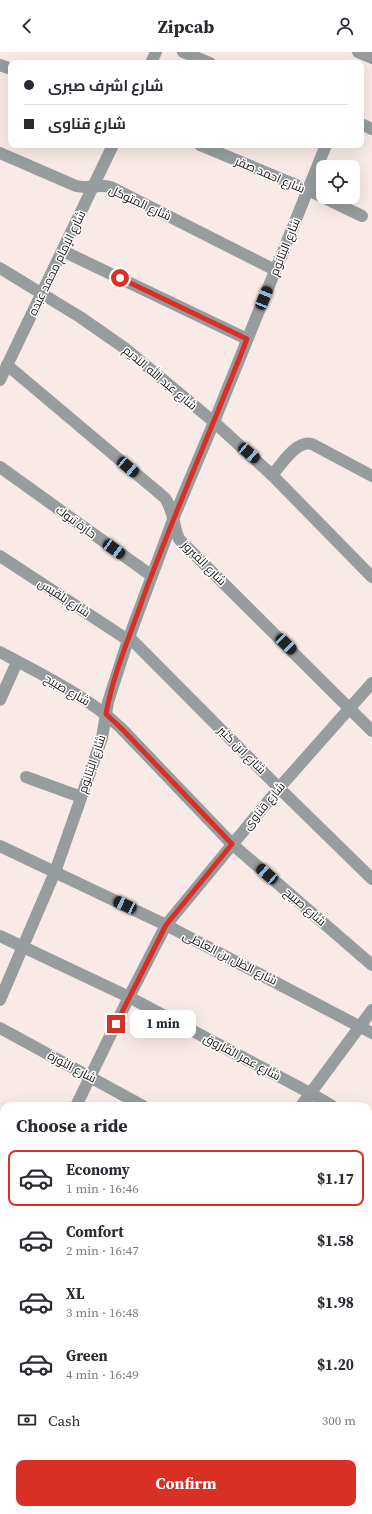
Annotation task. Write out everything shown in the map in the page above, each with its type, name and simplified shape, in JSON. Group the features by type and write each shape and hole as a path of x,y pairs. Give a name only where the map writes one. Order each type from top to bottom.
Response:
{"street":[{"path":"183,52 203,60"},
{"name":"شارع الإمام محمد عبده","path":"0,380 112,148"},
{"name":"شارع احمد صقر","path":"207,148 308,190 362,216"},
{"name":"شارع البتانوم","path":"0,1000 55,872 102,738 108,702 129,638 174,517 325,148"},
{"name":"شارع المتوكل","path":"0,153 76,186 88,187 98,185 111,187 276,270"},
{"path":"63,251 247,339"},
{"name":"شارع عبد الله النديم","path":"0,268 80,317 126,350 214,422 272,475 372,577"},
{"name":"شارع الفيروز","path":"7,365 165,498 174,517 174,525 179,539 372,731"},
{"path":"272,475 297,447 307,443 312,444 372,476"},
{"name":"حارة تبوك","path":"0,467 152,576"},
{"name":"شارع بلقيس","path":"0,556 129,638"},
{"name":"شارع ابن كثير","path":"129,638 372,879"},
{"name":"شارع صبيح","path":"0,652 85,700 106,714 232,844 372,965"},
{"path":"0,700 17,662"},
{"name":"شارع قناوى","path":"78,1102 128,997 166,925 279,788 372,683"},
{"path":"26,777 81,797"},
{"name":"شارع الظل بن العاطى","path":"0,846 166,925 372,1033"},
{"name":"شارع عمر الفاروق","path":"0,936 128,997 325,1102"},
{"path":"304,1102 372,1010"},
{"name":"شارع الثورة","path":"0,1028 136,1102"}],"route":[{"path":"116,1024 128,997 166,925 232,844 106,714 108,702 128,640 174,517 247,339 120,278"}]}
